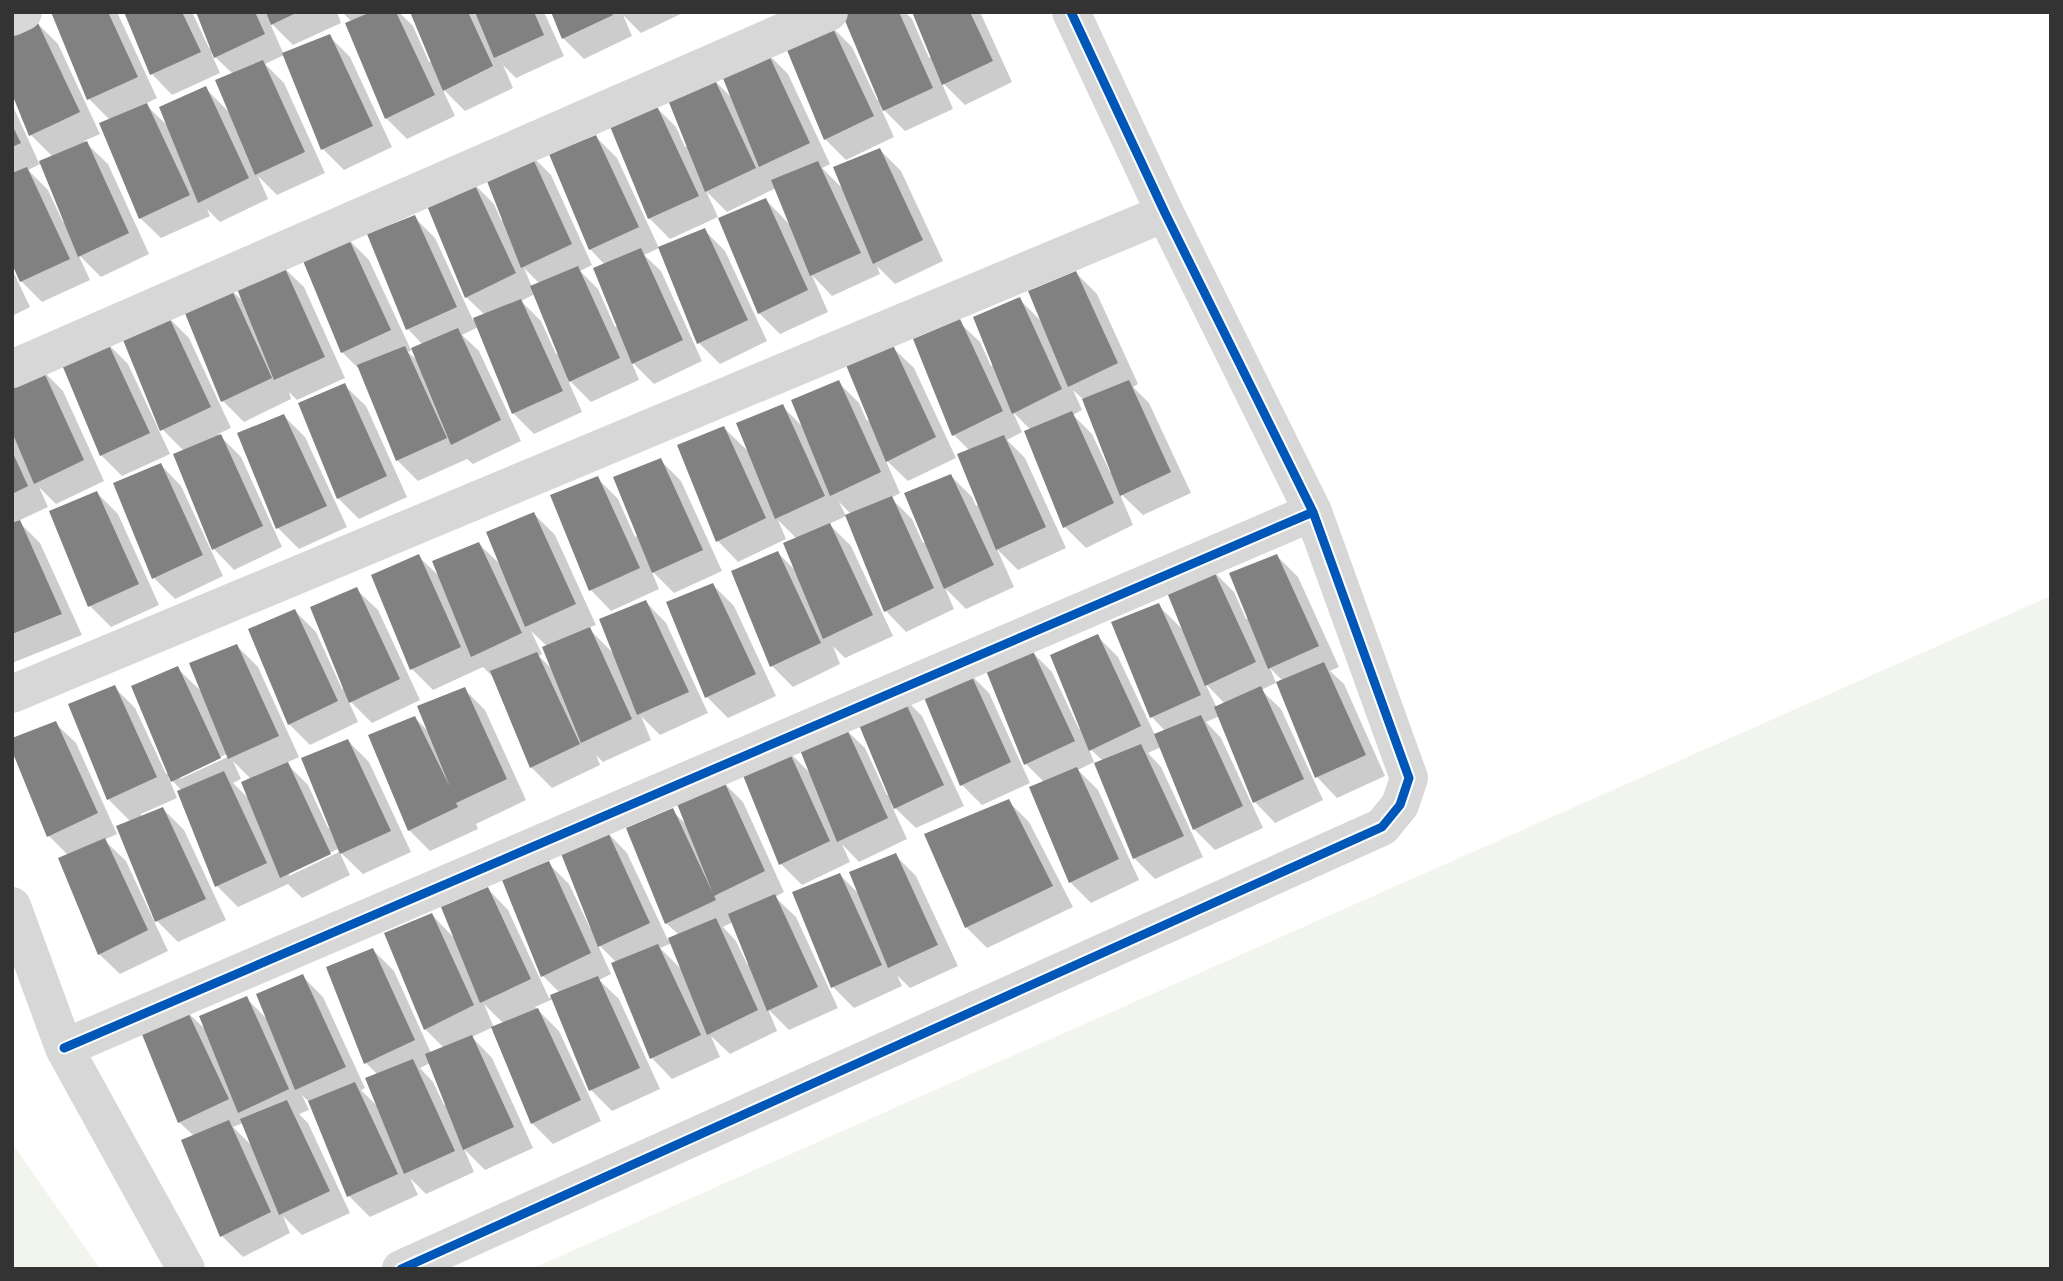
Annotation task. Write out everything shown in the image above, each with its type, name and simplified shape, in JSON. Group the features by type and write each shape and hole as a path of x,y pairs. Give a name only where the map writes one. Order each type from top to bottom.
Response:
{"street":[{"path":"12,17 23,12"},
{"path":"12,369 829,12"},
{"path":"401,1269 1382,827 1400,805 1409,778 1313,512 1165,213 1071,12"},
{"path":"12,694 1165,213"},
{"path":"64,1048 1313,512"},
{"path":"12,906 64,1048 186,1269"}],"shaded area":[{"path":"2051,596 2051,1269 531,1269"},
{"path":"12,1143 100,1269 12,1269"}],"building":[{"path":"51,12 108,12 138,77 87,100"},
{"path":"124,12 182,12 201,52 150,75"},
{"path":"196,12 255,12 265,34 214,58"},
{"path":"266,12 298,12 271,25"},
{"path":"371,12 396,12 435,95 385,119 345,23"},
{"path":"410,12 468,12 493,66 443,91"},
{"path":"475,12 534,12 544,35 494,58"},
{"path":"551,12 611,12 613,15 562,39"},
{"path":"851,12 899,12 933,88 883,111 843,16"},
{"path":"912,12 970,12 993,61 942,85"},
{"path":"37,21 80,112 29,136 12,94 12,31"},
{"path":"831,24 874,116 824,140 784,43"},
{"path":"330,34 373,126 321,150 282,53"},
{"path":"767,51 810,143 759,167 720,71"},
{"path":"263,60 305,152 255,175 215,80"},
{"path":"713,76 756,168 705,192 666,95"},
{"path":"206,86 249,178 198,203 159,107"},
{"path":"147,103 190,195 139,219 99,123"},
{"path":"656,104 699,196 648,219 609,124"},
{"path":"12,125 21,143 12,147"},
{"path":"596,135 639,227 589,250 549,154"},
{"path":"87,141 129,233 78,257 39,161"},
{"path":"880,148 923,240 873,264 833,167"},
{"path":"530,152 572,244 521,268 483,171"},
{"path":"818,161 861,253 810,276 771,180"},
{"path":"27,167 70,259 20,282 12,264 12,173"},
{"path":"473,181 516,273 465,298 425,201"},
{"path":"766,198 808,290 758,314 718,218"},
{"path":"415,215 457,307 406,330 367,234"},
{"path":"705,228 748,320 697,344 658,247"},
{"path":"348,237 391,330 341,353 301,256"},
{"path":"641,248 683,340 632,364 593,268"},
{"path":"283,264 325,357 274,380 235,284"},
{"path":"578,266 620,358 569,382 530,286"},
{"path":"1076,271 1118,363 1068,387 1028,291"},
{"path":"230,286 272,378 221,402 182,306"},
{"path":"1020,297 1062,389 1012,414 973,317"},
{"path":"521,299 563,391 512,414 473,318"},
{"path":"168,315 211,407 160,431 121,335"},
{"path":"960,319 1003,411 952,436 913,339"},
{"path":"458,328 501,420 451,445 411,348"},
{"path":"107,341 150,433 100,456 60,360"},
{"path":"893,345 936,437 886,462 846,365"},
{"path":"405,346 447,438 396,461 357,365"},
{"path":"42,368 84,460 34,484 12,432 12,381"},
{"path":"839,380 881,472 830,496 791,400"},
{"path":"1129,380 1171,472 1120,496 1082,399"},
{"path":"345,383 387,476 337,499 298,403"},
{"path":"783,404 825,496 775,519 736,423"},
{"path":"1072,411 1114,503 1063,528 1024,431"},
{"path":"284,414 327,506 276,529 237,433"},
{"path":"724,426 766,518 716,542 677,445"},
{"path":"221,434 263,526 212,550 173,454"},
{"path":"1004,435 1046,527 996,550 957,454"},
{"path":"12,451 28,486 12,494"},
{"path":"661,458 703,550 652,573 613,477"},
{"path":"161,463 203,555 152,579 113,483"},
{"path":"951,474 994,565 944,589 904,493"},
{"path":"598,476 640,568 589,591 550,495"},
{"path":"97,491 139,584 88,607 49,511"},
{"path":"892,496 934,588 884,612 845,515"},
{"path":"534,512 576,604 525,627 486,532"},
{"path":"20,520 62,614 12,634 12,523"},
{"path":"830,523 873,615 823,639 783,543"},
{"path":"479,542 522,633 471,657 432,561"},
{"path":"778,551 821,643 770,667 731,571"},
{"path":"419,554 461,647 410,670 371,575"},
{"path":"1277,554 1319,646 1268,669 1229,573"},
{"path":"1213,569 1256,662 1205,686 1166,590"},
{"path":"713,583 756,674 705,698 666,602"},
{"path":"357,587 400,679 349,703 310,607"},
{"path":"646,600 689,692 637,715 599,619"},
{"path":"1159,603 1201,695 1150,718 1111,622"},
{"path":"295,609 338,701 288,725 248,629"},
{"path":"590,627 632,719 581,743 542,647"},
{"path":"1098,634 1141,726 1089,751 1050,655"},
{"path":"237,644 279,736 228,759 189,663"},
{"path":"1032,649 1075,741 1024,765 985,668"},
{"path":"537,652 580,744 530,768 490,671"},
{"path":"1324,662 1366,755 1315,778 1276,682"},
{"path":"178,666 221,758 171,782 131,686"},
{"path":"969,670 1011,762 960,786 921,690"},
{"path":"115,685 157,777 107,800 68,704"},
{"path":"1261,686 1304,779 1253,803 1214,707"},
{"path":"465,687 507,779 456,803 458,807 408,831 368,735 415,716 450,787 417,706"},
{"path":"901,693 944,785 894,809 854,713"},
{"path":"1201,715 1243,806 1193,830 1154,734"},
{"path":"56,721 98,813 47,837 12,751 12,738"},
{"path":"845,725 888,818 837,842 798,745"},
{"path":"348,739 391,831 340,854 301,758"},
{"path":"1141,744 1184,836 1133,859 1094,763"},
{"path":"788,749 830,841 779,865 740,768"},
{"path":"288,762 331,854 280,878 241,782"},
{"path":"1077,767 1119,859 1069,883 1029,787"},
{"path":"224,771 267,863 215,887 177,791"},
{"path":"723,779 765,871 714,896 675,799"},
{"path":"1009,799 1053,886 965,928 924,834"},
{"path":"163,807 206,899 155,922 116,826"},
{"path":"673,808 716,900 665,924 626,828"},
{"path":"607,830 650,923 598,947 560,851"},
{"path":"105,838 148,930 98,955 58,858"},
{"path":"896,853 938,945 888,968 849,872"},
{"path":"549,861 591,953 541,977 502,880"},
{"path":"840,873 882,965 831,988 792,892"},
{"path":"488,887 531,979 480,1003 441,907"},
{"path":"775,894 818,987 767,1011 728,914"},
{"path":"432,913 474,1005 424,1030 384,933"},
{"path":"716,918 758,1010 707,1035 668,938"},
{"path":"658,944 701,1035 650,1059 611,963"},
{"path":"373,948 415,1040 364,1064 326,967"},
{"path":"303,974 346,1067 295,1090 256,994"},
{"path":"598,976 640,1068 589,1091 550,995"},
{"path":"247,996 289,1089 238,1113 199,1016"},
{"path":"186,1008 229,1099 178,1123 139,1027"},
{"path":"538,1008 581,1100 531,1124 491,1027"},
{"path":"472,1035 514,1127 463,1150 425,1054"},
{"path":"413,1059 455,1151 404,1174 365,1078"},
{"path":"355,1082 398,1174 347,1197 308,1101"},
{"path":"287,1100 330,1191 279,1215 240,1119"},
{"path":"229,1120 271,1212 220,1237 181,1140"}],"cycle path":[{"path":"401,1269 1382,827 1400,805 1409,778 1313,512 1165,213 1071,12"},
{"path":"64,1048 1313,512"}]}
